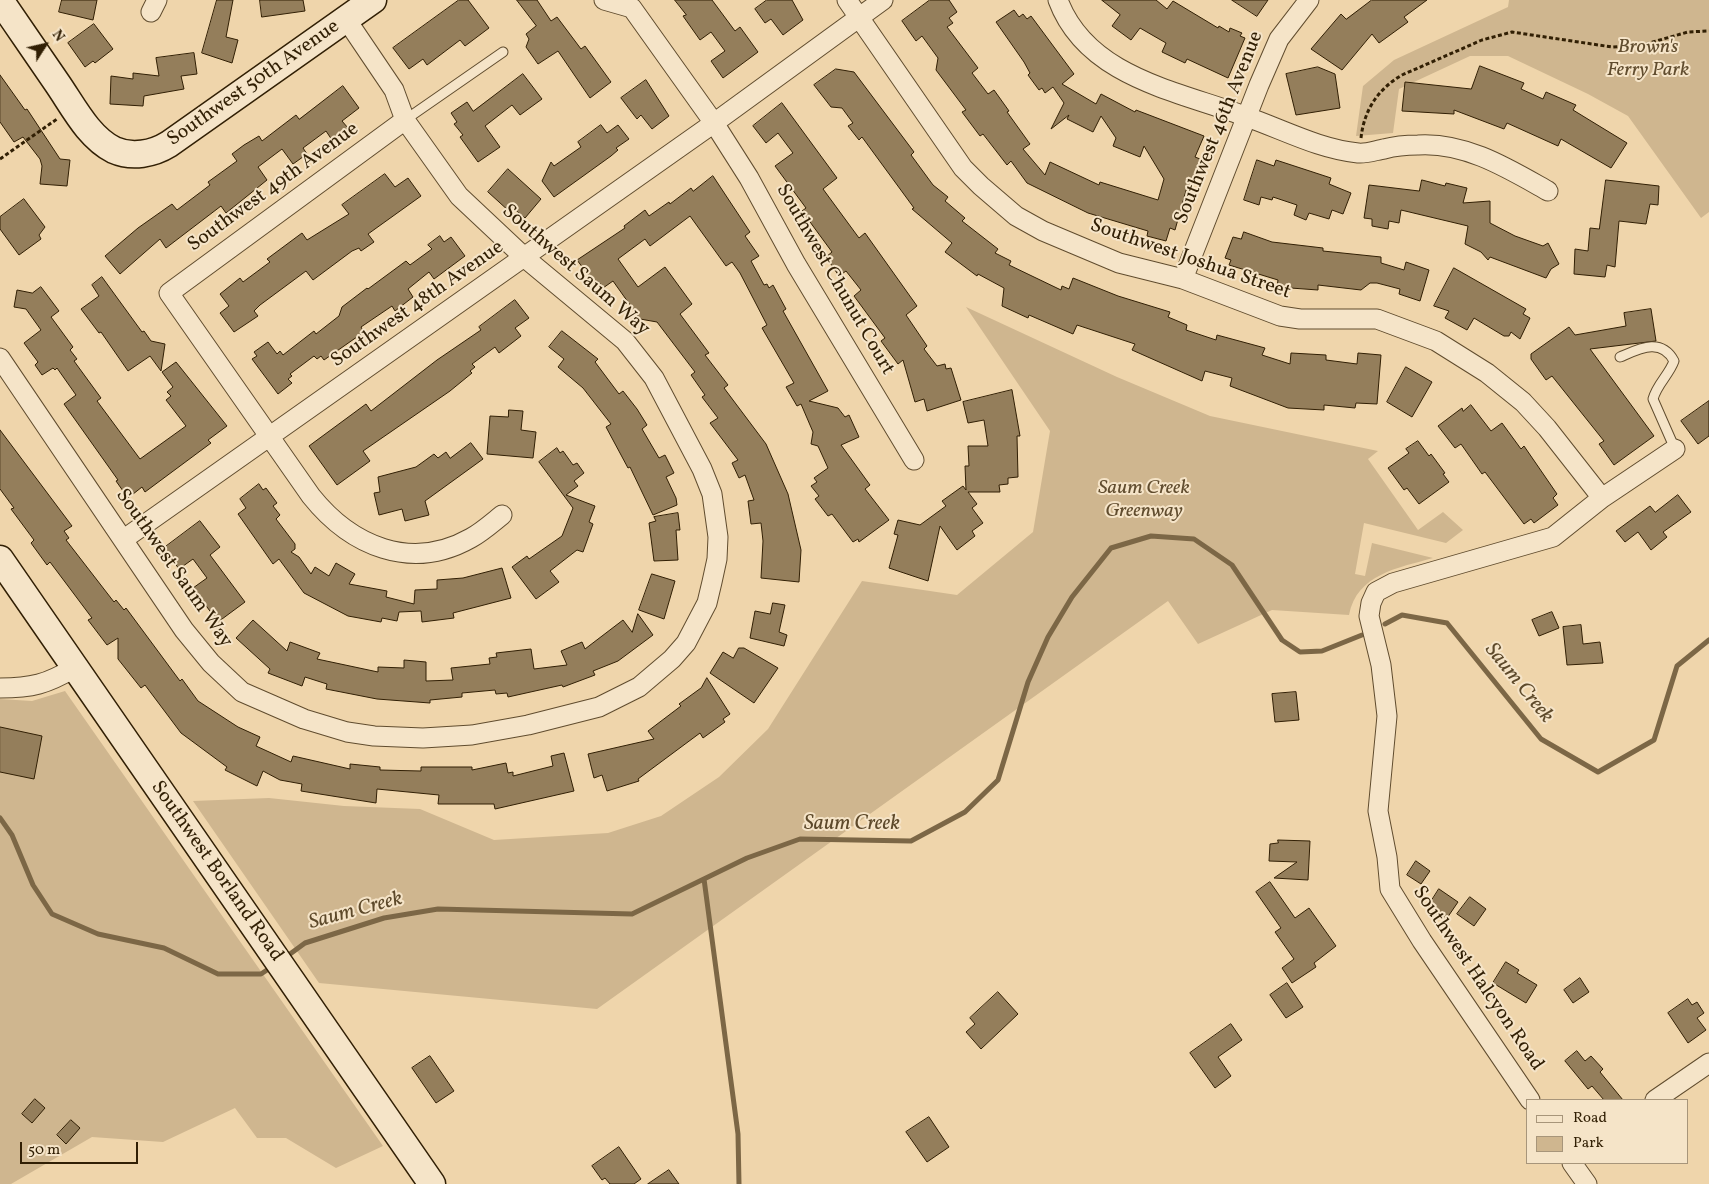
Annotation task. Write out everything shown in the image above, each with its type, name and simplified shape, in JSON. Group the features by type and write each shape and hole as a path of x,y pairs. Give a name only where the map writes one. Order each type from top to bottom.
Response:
{"main road":[{"path":"0,0 74,107"},
{"name":"Southwest 50th Avenue","path":"74,107 88,127 106,145 129,154 142,154 164,148 373,0"},
{"name":"Southwest Borland Road","path":"0,559 432,1184"}],"street":[{"name":"Southwest Chunut Court","path":"604,0 632,8 714,124 749,178 796,264 914,460"},
{"name":"Southwest Joshua Street","path":"846,0 963,168 1016,216 1043,231 1094,253 1119,262 1183,279 1280,316 1300,319 1377,319 1436,341 1487,373 1523,402 1547,428 1602,498"},
{"name":"Southwest 48th Avenue","path":"124,539 714,124 883,0"},
{"path":"1058,0 1068,20 1083,41 1104,60 1129,76 1248,117 1311,143 1359,154 1420,144 1454,148 1498,163 1548,191"},
{"name":"Southwest 46th Avenue","path":"1183,279 1279,39 1309,0"},
{"name":"Southwest Saum Way","path":"0,358 184,630 211,663 242,692 304,719 347,732 374,736 423,738 472,734 528,725 599,707 639,687 672,659 686,644 707,603 718,552 717,517 712,494 668,402 640,359 608,327 524,258 473,212 459,196 405,120 394,90 346,19"},
{"name":"Southwest 49th Avenue","path":"269,437 169,292 405,120"},
{"path":"269,437 324,512 339,526 376,547 417,554 447,548 472,538 502,515"},
{"name":"Southwest Halcyon Road","path":"1529,1099 1422,941 1390,889 1387,857 1378,811 1387,716 1381,665 1369,616 1370,603 1376,592 1393,583 1553,537 1602,498 1675,449"},
{"path":"0,688 38,686 52,681 74,668"},
{"path":"1656,1099 1709,1063"},
{"path":"1573,1164 1587,1184"}],"lane":[{"path":"405,120 503,52"},
{"path":"1620,357 1647,346 1661,346 1670,353 1674,361 1670,371 1656,387 1652,399 1675,449"}],"path":[{"path":"1359,154 1362,127 1371,104 1390,82 1482,40 1518,32 1612,47 1642,45 1688,32 1701,32 1709,29"},
{"path":"0,159 74,107"}],"green space":[{"name":"Brown's Ferry Park","path":"1509,0 1709,0 1709,212 1701,218 1628,116 1588,94 1508,56 1470,56 1399,89 1393,133 1356,136 1363,86 1394,60 1508,7"},
{"name":"Saum Creek Greenway","path":"966,307 1117,377 1210,416 1378,451 1368,459 1418,530 1443,512 1463,530 1446,543 1364,523 1355,574 1365,576 1372,543 1433,558 1406,565 1381,575 1370,582 1353,601 1349,615 1272,610 1198,644 1168,601 597,1009 319,983 193,801 269,798 344,806 420,809 494,840 608,833 661,816 719,777 768,729 862,581 957,595 1033,532 1050,431"},
{"path":"65,691 383,1146 336,1168 286,1138 257,1138 235,1108 163,1142 92,1137 11,1184 0,1184 0,699 32,701"}],"building":[{"path":"62,0 97,0 93,20 59,12"},
{"path":"217,0 233,0 226,37 238,40 232,63 202,53"},
{"path":"260,0 303,0 305,11 262,17"},
{"path":"459,0 468,0 489,28 465,46 460,40 427,65 423,59 409,69 393,48"},
{"path":"517,0 537,0 551,21 557,17 581,49 585,46 611,82 590,98 558,51 538,64 526,47 529,39 526,34 536,26"},
{"path":"675,0 712,0 735,31 740,27 758,52 723,78 711,61 725,51 711,32 700,40 683,16 686,15"},
{"path":"767,0 792,0 803,20 783,35 771,19 765,23 755,9"},
{"path":"930,0 949,0 957,12 949,18 953,23 947,27 978,68 972,73 988,94 994,90 1009,111 1007,112 1030,144 1023,149 1045,175 1050,162 1099,185 1100,182 1158,200 1164,179 1144,146 1140,157 1113,146 1116,138 1101,116 1093,132 1067,119 1069,115 1051,129 1064,103 1053,87 1045,93 1042,88 1039,90 1028,75 1030,73 1024,62 996,22 1014,10 1019,17 1023,14 1027,19 1031,16 1074,74 1062,84 1096,104 1101,94 1135,112 1136,110 1204,136 1195,157 1200,159 1190,188 1187,187 1175,230 1170,228 1166,241 1147,236 1148,231 1088,213 1027,183 1011,161 1007,165 983,134 980,136 962,112 966,110 936,70 938,58 922,36 916,41 902,21"},
{"path":"1102,0 1156,0 1167,9 1173,1 1218,28 1219,26 1229,32 1230,28 1242,33 1240,36 1245,38 1228,78 1187,59 1185,63 1162,52 1166,43 1140,28 1131,40 1112,26 1120,15"},
{"path":"1232,0 1268,0 1257,16"},
{"path":"1372,0 1427,0 1404,17 1408,22 1379,43 1372,34 1342,70 1311,49 1341,14 1346,19"},
{"path":"94,24 113,49 95,63 93,61 85,67 68,43"},
{"path":"194,53 197,74 181,76 184,89 144,96 143,106 110,104 111,76 133,79 133,73 159,76 156,58"},
{"path":"1480,66 1524,83 1521,89 1543,99 1546,92 1576,105 1573,110 1627,143 1611,168 1561,139 1558,146 1507,123 1504,129 1454,110 1454,114 1402,111 1405,82 1471,89"},
{"path":"1318,67 1335,74 1340,108 1296,115 1286,74"},
{"path":"836,69 854,72 914,152 911,155 933,185 948,197 945,201 965,218 962,221 998,249 995,253 1011,261 1009,265 1061,290 1062,286 1069,289 1073,278 1118,296 1170,312 1168,317 1187,325 1186,330 1216,340 1217,335 1265,348 1262,355 1290,364 1291,353 1326,355 1326,360 1357,364 1358,353 1381,355 1377,404 1356,403 1355,408 1324,405 1324,410 1288,408 1230,386 1232,378 1205,371 1202,381 1132,350 1135,344 1077,325 1073,334 1029,315 1028,318 1002,306 1004,288 978,274 977,276 945,252 952,243 912,209 914,208 862,137 859,140 848,126 853,123 842,108 831,107 814,85"},
{"path":"523,74 542,99 520,115 512,105 485,126 500,147 478,162 460,137 463,135 454,124 457,122 451,113 467,102 473,111"},
{"path":"0,75 25,110 27,109 60,159 70,160 67,186 40,184 42,166 40,159 23,137 14,142 0,122"},
{"path":"646,80 669,116 652,129 641,115 637,119 621,98"},
{"path":"343,86 359,108 342,121 348,128 332,140 326,131 303,148 307,154 293,164 282,149 258,167 267,180 226,213 221,206 166,248 160,239 120,274 105,256 138,228 172,204 177,210 210,185 208,182 237,161 232,154 244,145 259,136 262,141 296,115 299,119"},
{"path":"782,103 837,178 823,189 859,238 865,233 917,306 906,315 927,346 924,349 937,366 945,364 946,369 951,368 961,400 927,411 924,399 915,402 903,360 898,364 881,341 885,338 854,296 861,290 846,271 839,276 826,257 832,252 802,211 806,208 775,166 793,153 778,133 766,143 753,126"},
{"path":"601,125 607,133 618,125 629,139 616,148 618,150 611,156 554,197 542,181 551,162 554,166 581,147 578,142"},
{"path":"1257,160 1274,166 1276,160 1331,178 1329,184 1351,193 1343,214 1332,210 1329,219 1309,213 1306,220 1294,215 1297,205 1273,197 1272,200 1261,197 1259,205 1244,200"},
{"path":"508,169 541,199 525,218 513,208 510,212 488,192"},
{"path":"385,174 395,187 408,178 421,196 368,234 374,242 361,251 359,248 352,251 313,280 306,271 260,305 254,311 258,316 234,332 220,313 229,306 220,294 240,278 243,282 270,262 267,259 302,233 307,240 349,214 342,205"},
{"path":"713,176 750,232 745,236 759,256 751,261 764,285 767,284 769,288 773,285 786,309 783,311 828,391 809,401 838,408 845,417 849,415 859,437 841,445 870,485 865,489 889,520 859,542 858,539 853,542 832,514 828,516 815,499 819,496 811,486 817,482 814,478 828,468 818,446 811,444 813,432 801,404 797,406 786,387 794,383 762,328 767,325 740,273 732,262 726,266 690,216 650,246 645,239 618,259 638,287 665,267 692,304 680,314 709,353 705,355 728,385 724,388 766,444 788,494 801,550 799,582 761,578 763,541 761,523 751,524 748,501 754,500 745,475 739,478 732,463 738,460 710,423 718,418 702,397 705,395 691,375 695,372 657,322 640,319 613,281 603,288 598,281 595,284 577,260 625,228 624,226 645,210 649,216 669,202 670,204 691,188 693,191"},
{"path":"1422,180 1445,186 1446,183 1467,188 1463,203 1490,201 1490,223 1515,236 1543,246 1548,243 1559,264 1551,269 1546,278 1490,257 1488,260 1481,252 1465,244 1468,226 1401,210 1399,223 1389,221 1388,229 1372,226 1372,219 1364,218 1369,185 1419,191"},
{"path":"1606,180 1659,186 1658,205 1650,204 1646,224 1619,221 1615,267 1607,265 1605,277 1574,274 1575,249 1588,251 1590,228 1599,229"},
{"path":"24,199 45,227 39,235 41,239 19,255 0,229 0,217"},
{"path":"1244,232 1272,242 1323,248 1323,251 1381,257 1381,263 1404,270 1406,262 1429,270 1420,301 1399,294 1400,289 1377,283 1370,283 1361,290 1318,285 1318,290 1277,287 1278,280 1229,265 1231,260 1225,258 1233,237 1241,239"},
{"path":"440,236 444,242 451,237 465,256 434,279 429,272 408,289 413,297 395,311 392,306 361,327 364,332 324,360 321,356 317,359 314,356 290,374 292,376 288,379 292,383 278,394 252,359 257,356 254,352 268,342 277,354 280,351 283,355 314,331 316,334 339,316 342,307 367,288 406,261 410,265 432,249 428,245"},
{"path":"1454,268 1526,309 1523,314 1530,318 1520,339 1511,332 1509,336 1504,336 1474,318 1467,330 1445,318 1449,311 1434,306"},
{"path":"102,277 142,332 144,331 151,341 165,344 161,371 150,356 128,371 101,332 99,333 81,309 99,296 92,285"},
{"path":"41,287 59,311 51,317 73,347 70,350 77,359 74,361 101,398 97,401 140,459 186,426 166,400 171,396 167,392 173,387 162,372 176,362 227,426 208,440 211,443 145,492 142,487 128,498 116,481 118,480 64,404 76,395 57,368 55,370 53,368 42,375 35,365 38,362 24,343 41,330 26,309 14,307 17,290 32,293"},
{"path":"515,300 529,318 515,328 521,336 499,353 495,347 472,364 475,367 470,371 472,373 450,391 363,451 370,461 337,485 309,446 366,404 371,411 437,360 481,330 479,327"},
{"path":"1651,309 1656,341 1590,349 1654,436 1614,465 1599,444 1604,441 1552,376 1546,380 1531,359 1531,354 1569,327 1575,335 1626,326 1624,313"},
{"path":"562,331 598,359 595,362 619,394 623,391 637,409 647,425 642,429 659,458 665,455 674,473 666,477 676,498 677,505 653,515 630,467 628,468 606,427 611,424 583,388 558,367 564,359 549,347"},
{"path":"1406,367 1432,382 1412,417 1387,402"},
{"path":"1012,390 1020,436 1017,436 1018,477 1008,478 1008,484 999,485 1000,492 968,492 977,504 972,508 983,523 972,531 975,536 957,550 940,526 928,581 889,568 898,535 894,534 898,520 920,525 946,506 942,501 963,486 966,490 965,466 969,466 968,446 988,446 984,420 968,423 963,402"},
{"path":"1709,401 1709,436 1698,444 1681,421"},
{"path":"1471,405 1491,431 1502,423 1521,449 1524,446 1557,494 1553,498 1558,505 1534,523 1531,519 1524,524 1485,472 1482,474 1461,444 1455,448 1438,426 1462,408 1463,411"},
{"path":"509,410 523,411 521,430 536,432 533,458 487,454 490,416 508,417"},
{"path":"0,430 72,526 64,531 69,538 66,540 114,602 116,600 124,610 126,608 180,681 182,679 198,701 238,727 260,737 256,746 291,762 293,756 350,769 350,764 380,767 380,770 421,771 421,767 472,767 472,770 506,763 508,773 513,772 513,776 553,766 551,756 564,753 574,791 495,809 494,804 438,804 439,795 377,789 376,803 301,791 302,784 280,780 263,771 257,786 225,770 227,767 181,733 145,685 141,688 118,659 118,638 107,645 88,620 92,618 50,562 47,565 31,543 34,540 11,509 14,508 0,489"},
{"path":"1418,441 1429,456 1431,454 1445,473 1443,474 1449,482 1419,504 1407,488 1404,490 1388,468 1409,453 1406,449"},
{"path":"471,443 483,459 425,501 429,515 405,521 402,509 379,515 374,493 380,492 378,477 416,467 434,454 438,458 446,452 450,458"},
{"path":"557,448 560,453 563,451 573,465 577,463 584,473 574,481 578,486 566,495 595,506 589,522 593,524 583,552 577,550 550,571 559,582 536,599 512,567 527,556 529,559 562,536 573,508 539,462"},
{"path":"259,484 263,490 266,488 277,503 273,506 280,515 276,519 295,544 295,549 291,552 299,557 311,574 315,567 329,576 336,563 355,574 349,584 387,591 386,597 414,604 415,590 437,589 437,580 463,578 502,568 511,598 453,613 454,618 422,622 421,611 399,612 397,621 382,618 381,622 348,616 304,593 279,559 273,564 238,514 246,508 240,499"},
{"path":"1678,495 1691,512 1663,532 1667,537 1651,550 1638,532 1625,542 1616,531 1650,506 1655,512"},
{"path":"678,513 680,530 676,530 678,560 654,561 649,523 656,521 654,517"},
{"path":"200,521 220,547 210,555 245,602 218,622 193,588 207,578 193,559 179,569 164,548"},
{"path":"652,574 675,581 664,619 639,610"},
{"path":"773,603 785,605 779,632 787,635 784,646 750,638 755,611 770,614"},
{"path":"1552,612 1559,628 1539,636 1532,620"},
{"path":"638,614 653,635 618,661 593,671 595,675 563,687 562,685 508,697 507,693 496,694 495,690 462,693 462,697 430,700 430,703 377,699 326,689 327,684 305,677 302,686 268,673 270,669 236,638 253,620 287,651 290,642 320,653 317,659 378,672 378,667 404,668 404,660 426,662 426,681 453,680 451,668 490,664 489,658 497,657 496,653 531,649 534,669 567,665 561,651 582,642 585,649 623,620 632,632"},
{"path":"1581,625 1583,644 1600,642 1603,663 1567,665 1563,627"},
{"path":"739,648 744,648 778,668 754,703 710,673 723,652 733,658"},
{"path":"707,678 730,714 723,719 725,722 703,738 700,733 638,779 639,781 607,791 602,775 594,778 588,754 654,739 648,731 681,706 679,704 701,688"},
{"path":"1296,692 1299,720 1275,722 1272,694"},
{"path":"0,727 42,736 34,779 0,772"},
{"path":"1278,840 1310,841 1308,880 1274,878 1297,862 1269,861 1270,844 1278,843"},
{"path":"1416,861 1430,871 1421,884 1407,875"},
{"path":"1270,882 1295,918 1309,908 1336,946 1314,963 1316,967 1292,983 1282,968 1294,959 1275,932 1281,928 1256,892"},
{"path":"1439,889 1458,902 1445,921 1427,908"},
{"path":"1470,897 1486,909 1474,926 1457,914"},
{"path":"1506,962 1519,970 1517,973 1537,985 1526,1003 1493,983"},
{"path":"1580,978 1589,992 1573,1003 1564,990"},
{"path":"1287,983 1303,1007 1286,1018 1270,995"},
{"path":"998,992 1018,1014 981,1049 966,1032 975,1024 970,1018"},
{"path":"1688,999 1692,1005 1697,1002 1704,1013 1697,1018 1706,1030 1688,1043 1668,1013"},
{"path":"1231,1024 1242,1040 1218,1057 1231,1076 1215,1088 1190,1053"},
{"path":"1577,1051 1585,1061 1591,1056 1603,1069 1600,1072 1622,1099 1603,1099 1592,1086 1588,1089 1565,1061"},
{"path":"430,1056 454,1091 436,1103 412,1068"},
{"path":"35,1099 45,1108 32,1123 22,1114"},
{"path":"929,1117 949,1147 927,1162 906,1132"},
{"path":"71,1120 80,1128 66,1144 57,1135"},
{"path":"619,1147 641,1179 634,1184 610,1184 605,1178 602,1180 592,1166"},
{"path":"669,1170 679,1184 648,1184"}],"waterway":[{"name":"Saum Creek","path":"290,954 305,943 384,918 438,909 632,914 747,858 800,839 911,841 965,812 998,780 1028,682 1048,637 1072,597 1111,548 1151,536 1194,539 1232,565 1282,640 1300,652 1322,651 1362,635"},
{"name":"Saum Creek","path":"1385,624 1402,615 1447,623 1541,739 1598,772 1654,740 1677,666 1709,640"},
{"name":"Saum Creek","path":"0,818 12,835 33,885 52,914 98,934 164,948 218,974 261,974 267,970"},
{"path":"704,879 738,1134 739,1184"}]}
